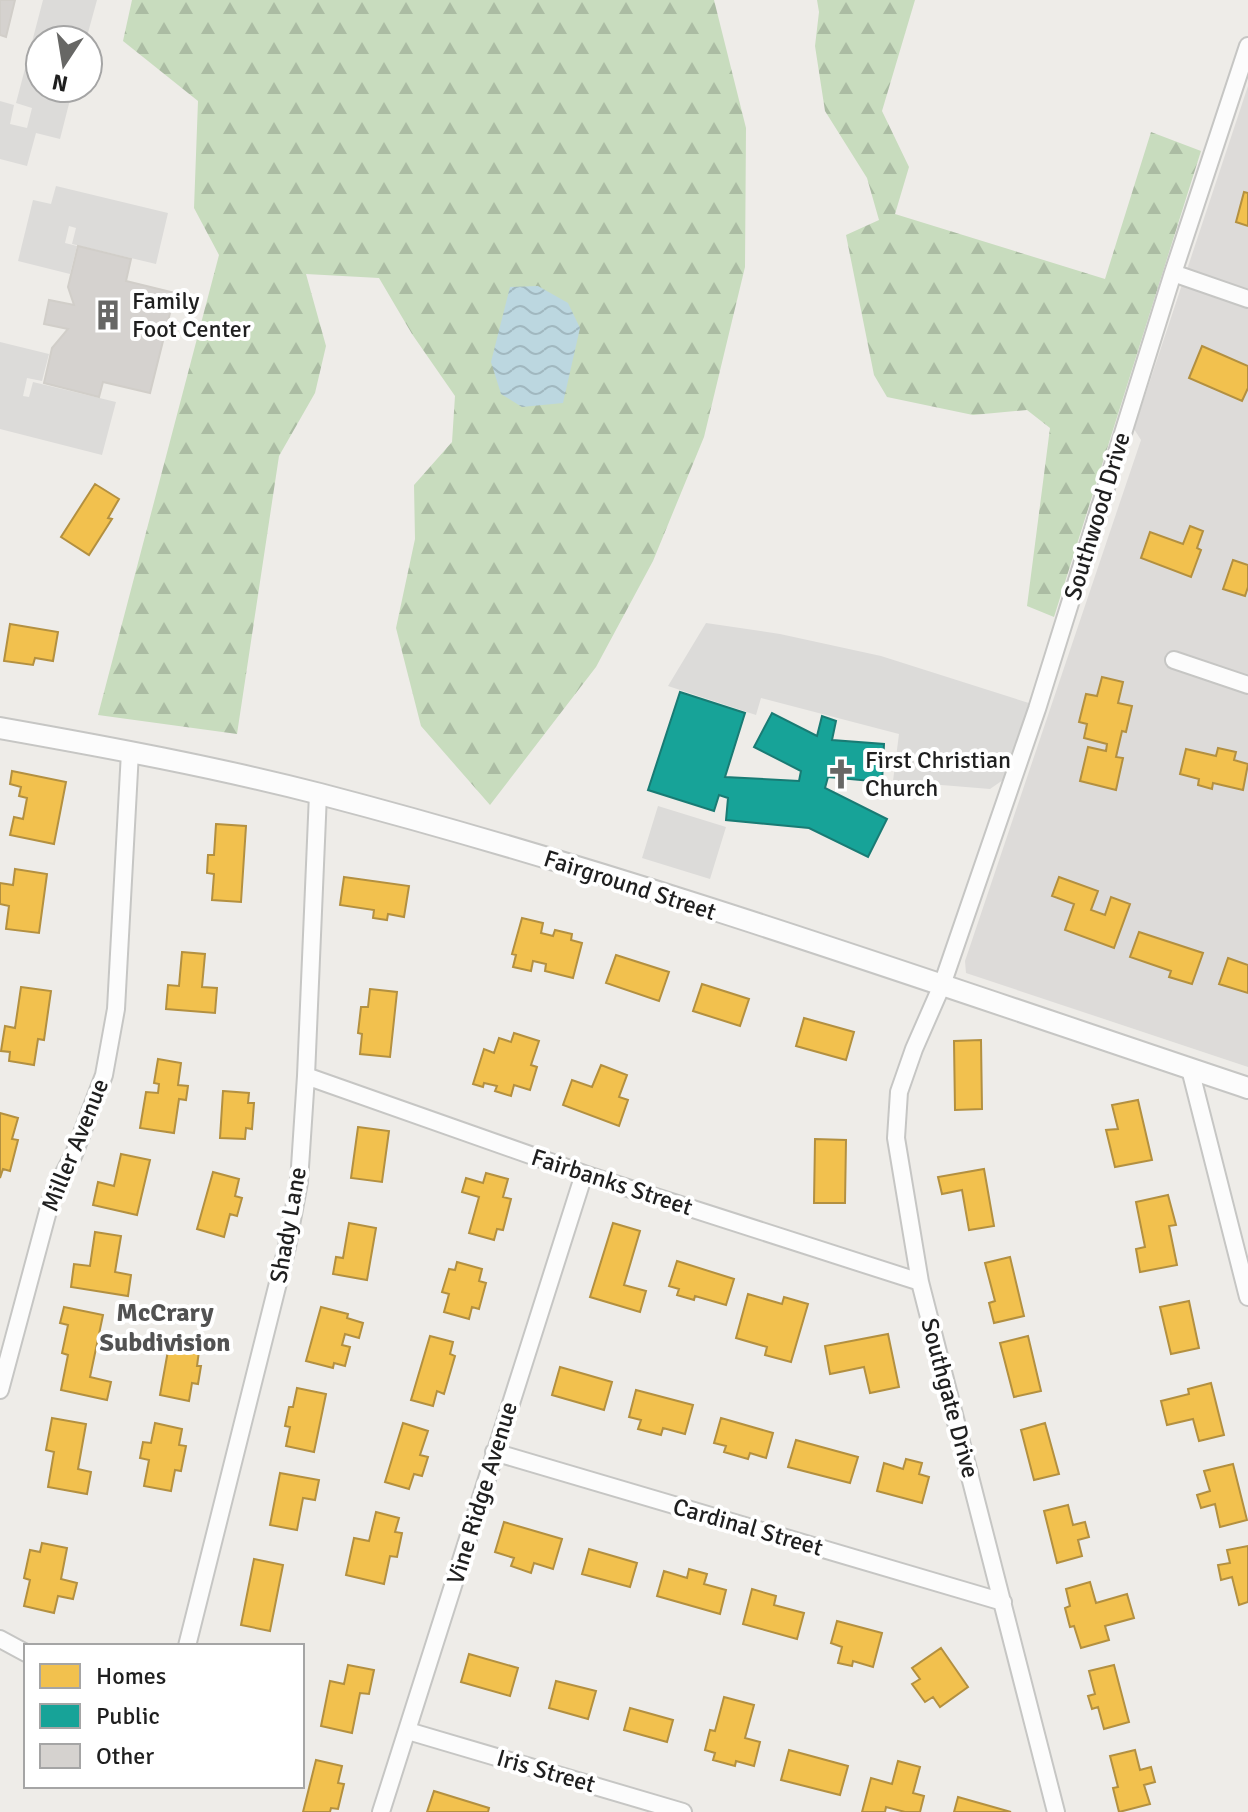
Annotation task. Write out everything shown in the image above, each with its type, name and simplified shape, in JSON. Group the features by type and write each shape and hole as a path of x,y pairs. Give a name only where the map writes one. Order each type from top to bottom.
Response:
{"street":[{"name":"Southwood Drive","path":"942,985 1037,709 1173,273 1248,46"},
{"path":"1173,273 1248,299"},
{"path":"1174,660 1248,685"},
{"name":"Fairground Street","path":"0,728 130,752 318,794 533,853 1248,1088"},
{"name":"Miller Avenue","path":"0,1390 52,1196 74,1154 104,1075 116,1009 130,752"},
{"name":"Shady Lane","path":"188,1644 287,1247 299,1182 318,794"},
{"name":"Southgate Drive","path":"942,985 899,1092 896,1138 920,1282 1056,1812"},
{"path":"1190,1069 1248,1297"},
{"name":"Fairbanks Street","path":"306,1076 584,1174 920,1282"},
{"name":"Vine Ridge Avenue","path":"381,1812 584,1174"},
{"name":"Cardinal Street","path":"494,1452 1003,1602"},
{"path":"0,1639 24,1652"},
{"name":"Iris Street","path":"408,1731 683,1812"}],"shaded area":[{"path":"43,0 97,0 90,24 37,24"},
{"path":"24,72 24,104 69,104 60,139 36,133 27,166 0,159 0,101 14,105 10,124 27,128 32,108 16,103"},
{"path":"1248,86 1248,1067 966,973 965,961 1141,440 1134,429"},
{"path":"56,186 168,213 156,264 72,244 76,228 69,226 65,243 77,246 70,274 18,261 33,200 51,204"},
{"path":"0,342 49,354 42,381 27,378 23,396 29,397 33,382 116,402 102,455 0,429"},
{"path":"706,623 780,634 881,656 1032,704 1003,780 990,789 893,781 899,734 761,698 756,715 668,686"},
{"path":"658,806 726,827 710,879 642,858"}],"green space":[{"path":"132,0 714,0 746,128 745,267 704,437 653,561 596,667 490,805 421,726 396,628 415,539 414,485 452,442 455,396 412,334 379,278 306,274 326,346 315,393 279,456 237,734 98,715 219,255 194,208 198,101 123,41"},
{"path":"817,0 915,0 882,111 909,167 895,214 1105,279 1151,132 1201,151 1054,617 1027,606 1050,428 1027,410 973,415 887,397 874,375 846,235 879,220 867,178 825,111 815,46 819,12"}],"water":[{"path":"538,286 568,303 580,328 563,403 522,407 501,394 491,362 510,287"}],"building: Homes":[{"path":"1244,192 1248,193 1248,226 1236,222"},
{"path":"1202,346 1248,366 1248,388 1242,401 1189,378"},
{"path":"95,484 119,499 108,518 112,519 89,555 61,537"},
{"path":"1190,526 1203,531 1197,548 1201,550 1191,577 1141,558 1150,532 1183,544"},
{"path":"1233,560 1248,565 1245,596 1223,589"},
{"path":"10,624 58,632 53,661 35,658 33,665 4,661"},
{"path":"1102,677 1123,682 1118,703 1132,706 1116,757 1123,758 1116,790 1080,781 1088,747 1106,751 1107,744 1084,738 1087,724 1079,722 1086,694 1097,696"},
{"path":"1218,748 1236,752 1234,760 1248,764 1243,790 1213,783 1212,789 1198,785 1199,779 1180,774 1186,749 1216,756"},
{"path":"12,771 66,782 54,844 10,835 14,817 23,819 27,798 19,796 21,787 10,784"},
{"path":"216,824 246,826 241,902 212,900 214,874 207,873 208,855 214,855"},
{"path":"15,869 47,874 39,933 6,929 9,906 0,904 0,883 13,885"},
{"path":"344,877 409,886 404,917 388,914 387,920 373,918 374,910 340,905"},
{"path":"1059,877 1098,891 1091,910 1105,915 1111,897 1130,904 1114,948 1065,930 1074,904 1052,896"},
{"path":"522,918 543,923 541,933 553,936 555,930 572,934 571,940 582,943 573,978 545,971 546,964 533,961 531,971 513,967 516,955 512,954"},
{"path":"1139,932 1203,953 1192,984 1169,977 1171,971 1130,957"},
{"path":"182,952 205,954 202,987 217,988 215,1013 166,1009 168,985 179,986"},
{"path":"616,955 669,972 659,1001 606,983"},
{"path":"1228,958 1248,965 1248,993 1219,984"},
{"path":"702,984 749,999 740,1026 693,1011"},
{"path":"21,987 51,991 44,1040 38,1039 34,1065 9,1061 10,1052 1,1051 5,1026 15,1028"},
{"path":"370,989 397,992 390,1057 360,1054 362,1034 358,1033 361,1007 368,1007"},
{"path":"804,1018 854,1032 846,1060 796,1046"},
{"path":"514,1033 539,1041 531,1065 537,1067 530,1090 514,1085 511,1096 495,1091 497,1086 473,1084 484,1049 494,1053 499,1038 511,1042"},
{"path":"981,1040 982,1109 955,1110 954,1041"},
{"path":"158,1059 181,1063 178,1085 188,1086 186,1100 179,1099 174,1133 140,1128 146,1092 158,1093 159,1084 154,1083"},
{"path":"601,1065 627,1075 619,1097 628,1100 619,1126 563,1105 572,1080 592,1087"},
{"path":"223,1091 249,1093 248,1103 254,1103 252,1129 246,1128 245,1139 220,1138"},
{"path":"1138,1100 1152,1160 1115,1167 1106,1130 1118,1129 1112,1105"},
{"path":"0,1113 18,1118 12,1139 18,1140 10,1171 3,1169 0,1178"},
{"path":"358,1127 389,1131 382,1182 351,1178"},
{"path":"815,1139 846,1140 845,1203 814,1203"},
{"path":"121,1154 150,1160 137,1215 93,1205 98,1182 114,1186"},
{"path":"984,1169 994,1226 969,1230 962,1190 942,1194 938,1177"},
{"path":"213,1172 239,1179 235,1196 242,1198 237,1216 230,1214 224,1237 197,1229"},
{"path":"486,1173 508,1179 503,1197 511,1199 503,1230 497,1229 494,1240 469,1233 479,1197 462,1192 466,1178 483,1183"},
{"path":"1168,1195 1176,1225 1169,1226 1177,1265 1140,1272 1136,1249 1145,1247 1136,1202"},
{"path":"349,1223 376,1228 367,1280 333,1274 336,1257 343,1258"},
{"path":"613,1223 640,1231 624,1285 646,1291 640,1312 590,1297"},
{"path":"95,1232 121,1236 115,1272 131,1275 128,1296 71,1287 74,1264 90,1266"},
{"path":"1010,1257 1024,1316 994,1323 989,1303 995,1301 985,1263"},
{"path":"677,1261 734,1279 726,1305 695,1296 694,1300 677,1295 679,1289 669,1286"},
{"path":"457,1262 482,1269 479,1281 486,1283 479,1309 472,1307 469,1319 444,1312 449,1294 442,1292 449,1269 455,1270"},
{"path":"748,1294 782,1304 784,1297 808,1304 791,1362 765,1355 767,1347 736,1338"},
{"path":"1189,1301 1199,1348 1171,1354 1160,1307"},
{"path":"64,1307 103,1315 90,1377 111,1382 107,1400 61,1390 68,1355 62,1353 68,1325 60,1323"},
{"path":"321,1307 348,1314 347,1318 363,1323 359,1338 345,1334 342,1345 350,1347 345,1366 334,1363 333,1368 306,1361"},
{"path":"888,1334 899,1387 870,1393 864,1367 830,1374 825,1346"},
{"path":"430,1336 453,1342 450,1354 455,1356 444,1394 437,1391 433,1406 411,1400"},
{"path":"1028,1336 1041,1391 1014,1397 1000,1343"},
{"path":"169,1345 199,1351 197,1366 201,1366 198,1384 192,1383 189,1401 160,1395"},
{"path":"560,1367 612,1382 604,1410 552,1395"},
{"path":"1211,1383 1224,1435 1199,1441 1193,1419 1167,1425 1161,1401 1189,1394 1188,1389"},
{"path":"297,1388 326,1394 314,1452 286,1446 290,1427 285,1426"},
{"path":"636,1390 693,1405 685,1434 663,1428 661,1435 638,1429 641,1420 629,1417"},
{"path":"52,1418 86,1424 78,1469 91,1472 87,1494 48,1487 54,1452 46,1450"},
{"path":"721,1418 773,1433 766,1458 750,1453 748,1459 724,1452 726,1446 714,1443"},
{"path":"155,1423 182,1429 179,1445 186,1446 181,1471 175,1470 171,1491 144,1486 149,1460 140,1458 143,1442 151,1443"},
{"path":"403,1423 428,1431 420,1455 428,1457 422,1476 414,1474 409,1489 385,1482"},
{"path":"1045,1423 1059,1474 1034,1480 1021,1430"},
{"path":"796,1440 858,1457 850,1483 788,1467"},
{"path":"906,1459 922,1463 919,1474 929,1477 922,1503 877,1491 884,1463 903,1469"},
{"path":"1233,1464 1247,1520 1220,1527 1215,1504 1201,1508 1197,1495 1210,1491 1204,1471"},
{"path":"280,1473 319,1480 315,1500 303,1498 297,1530 270,1525"},
{"path":"1068,1505 1073,1525 1085,1522 1089,1537 1078,1540 1082,1556 1057,1563 1044,1511"},
{"path":"376,1512 399,1518 395,1532 402,1533 397,1557 390,1556 384,1584 346,1575 354,1538 369,1541"},
{"path":"504,1522 562,1539 553,1569 534,1563 531,1573 511,1566 514,1558 495,1552"},
{"path":"42,1543 67,1548 61,1579 77,1583 73,1599 58,1596 54,1613 24,1606 30,1580 24,1578 30,1550 40,1552"},
{"path":"1248,1546 1248,1602 1239,1605 1232,1577 1221,1580 1218,1565 1230,1563 1227,1550"},
{"path":"589,1549 637,1563 630,1587 582,1574"},
{"path":"254,1559 283,1565 270,1631 241,1625"},
{"path":"689,1569 707,1574 704,1584 726,1590 720,1614 657,1596 664,1571 687,1578"},
{"path":"1090,1582 1096,1603 1127,1594 1134,1618 1105,1626 1109,1640 1081,1648 1074,1626 1070,1627 1065,1608 1070,1606 1066,1589"},
{"path":"752,1589 776,1596 774,1605 804,1613 797,1639 743,1624"},
{"path":"837,1621 882,1633 873,1667 853,1661 852,1666 838,1663 842,1647 831,1643"},
{"path":"941,1648 968,1687 940,1707 933,1697 925,1702 912,1684 920,1679 912,1668"},
{"path":"469,1654 518,1668 510,1696 461,1682"},
{"path":"348,1665 374,1670 369,1694 360,1693 352,1733 321,1726 330,1681 344,1684"},
{"path":"1114,1665 1129,1722 1104,1729 1098,1707 1092,1709 1088,1696 1095,1694 1089,1671"},
{"path":"556,1681 596,1691 588,1719 549,1708"},
{"path":"724,1697 754,1705 745,1738 760,1742 754,1766 736,1761 735,1766 713,1760 715,1753 705,1750 710,1730 715,1731"},
{"path":"630,1708 673,1720 667,1742 624,1730"},
{"path":"789,1750 848,1766 840,1795 781,1780"},
{"path":"1135,1750 1140,1770 1151,1767 1155,1782 1144,1785 1150,1804 1119,1812 1113,1788 1118,1787 1110,1756"},
{"path":"316,1760 342,1766 338,1783 344,1784 338,1809 331,1808 330,1812 303,1812"},
{"path":"898,1761 920,1767 913,1793 924,1796 920,1812 886,1807 885,1812 862,1812 871,1778 892,1784"},
{"path":"434,1791 489,1808 488,1812 427,1812"},
{"path":"958,1797 1011,1812 954,1812"}],"building: Public":[{"name":"First Christian Church","path":"680,692 745,713 725,777 799,781 801,771 754,747 772,713 817,736 822,716 836,721 832,740 884,744 882,782 828,777 825,788 887,819 868,857 809,828 726,820 728,798 719,795 714,811 648,790"}],"building: Other":[{"path":"0,0 15,0 6,37 0,35"},
{"name":"Family Foot Center","path":"78,246 131,259 126,281 175,293 150,393 103,382 99,397 44,383 52,348 68,329 44,324 49,300 74,305 68,287"}],"place":[{"name":"Family Foot Center","path":"108,315"},
{"name":"First Christian Church","path":"841,774"}],"district":[{"name":"McCrary Subdivision","path":"165,1328"}]}
